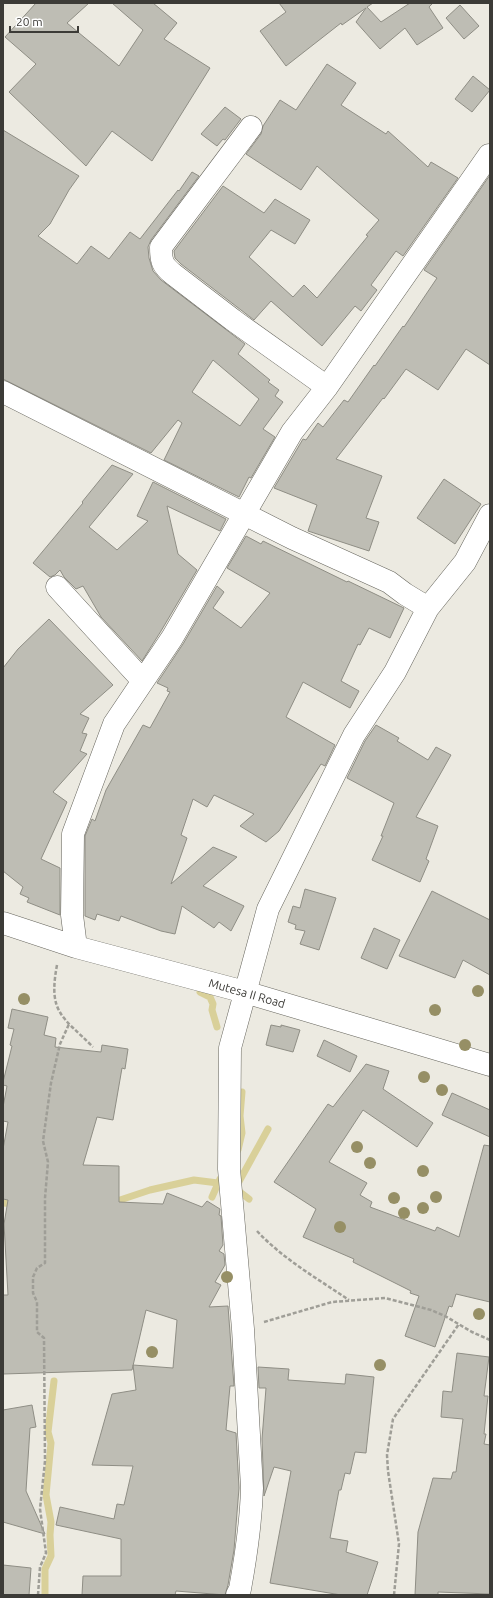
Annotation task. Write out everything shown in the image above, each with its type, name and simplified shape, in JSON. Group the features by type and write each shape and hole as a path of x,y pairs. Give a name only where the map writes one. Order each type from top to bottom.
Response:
{"street":[{"path":"251,127 162,247 161,258 165,268 233,320 327,387"},
{"path":"68,945 72,915 73,834 114,724 172,638 292,432 327,387 489,155"},
{"path":"3,392 292,538 389,582 428,608"},
{"path":"237,1595 240,1589 247,1549 252,1507 243,1329 229,1169 230,1048 268,909 354,735 394,672 428,608 466,562 490,515"},
{"path":"57,588 143,681"},
{"name":"Mutesa II Road","path":"3,923 68,945 245,992 490,1065"}],"path":[{"path":"68,945 54,980 54,998 60,1013 69,1024 93,1046"},
{"path":"38,1595 40,1567 46,1553 40,1509 45,1462 44,1338 37,1332 37,1302 33,1293 33,1277 37,1268 45,1263 45,1198 48,1162 43,1140 51,1083 60,1044 69,1024"},
{"path":"232,1205 264,1238 301,1268 350,1301"},
{"path":"243,1329 332,1302 385,1298 431,1310 490,1340"},
{"path":"394,1595 399,1544 387,1455 393,1419 459,1324"}],"building":[{"path":"36,3 89,3 67,23 119,66 143,30 112,3 153,3 177,23 164,39 210,68 152,161 112,131 86,166 9,92 36,64 5,37"},
{"path":"279,3 373,3 367,7 381,22 410,3 433,3 429,7 443,28 417,45 405,28 380,49 356,22 366,8 342,25 341,23 286,66 260,31 286,12"},
{"path":"460,5 479,26 464,39 446,18"},
{"path":"327,64 356,83 341,105 386,134 388,131 428,167 431,162 458,178 403,256 396,251 371,285 377,290 361,311 355,306 322,346 271,301 254,320 181,264 175,258 174,251 223,186 264,213 275,199 310,220 295,244 271,230 249,257 293,297 304,285 317,298 368,236 366,235 379,220 317,166 301,190 246,154 261,134 263,126 280,100 296,110"},
{"path":"473,76 490,90 472,112 455,99"},
{"path":"225,107 241,119 225,140 223,139 217,146 201,134"},
{"path":"3,130 79,176 69,190 50,224 38,236 77,264 91,246 109,259 130,232 140,239 178,190 179,191 192,172 199,176 151,240 148,247 149,258 153,271 161,280 245,344 238,354 270,380 268,382 279,390 275,396 283,402 263,429 275,437 251,478 249,477 239,497 164,460 182,423 178,420 151,453 3,379","holes":["213,360 259,399 240,426 192,392"]},
{"path":"490,175 490,365 466,349 438,390 406,369 336,459 382,476 366,518 379,522 369,551 308,531 317,505 274,488 303,439 306,440 318,423 323,427 344,400 348,402 403,326 404,327 437,278 424,270"},
{"path":"112,465 133,474 89,527 117,550 148,521 137,516 153,482 226,519 220,531 167,506 178,554 197,570 142,661 101,617 83,586 76,589 64,577 60,570 55,575 50,577 33,563 83,503 82,502"},
{"path":"444,479 481,504 455,544 417,518"},
{"path":"246,536 261,544 263,541 404,608 390,638 369,628 360,645 358,644 341,681 359,691 350,708 303,682 286,717 335,745 325,766 321,764 279,831 266,842 240,826 254,814 214,795 207,807 193,799 181,835 187,838 171,884 213,847 237,857 203,886 244,906 231,931 219,922 214,928 182,906 175,934 161,931 121,916 119,921 97,914 95,920 85,916 85,836 92,819 95,821 106,790 143,725 150,728 170,692 167,691 168,688 157,683 183,644 217,586 224,592 213,608 241,628 270,593 227,568"},
{"path":"49,619 113,685 80,714 89,718 82,733 87,734 80,751 87,754 53,792 67,802 41,859 60,868 60,915 27,902 29,898 20,894 23,887 3,871 3,668 18,649"},
{"path":"376,725 399,738 397,741 428,760 436,747 451,755 416,817 438,826 426,859 429,861 420,882 372,860 383,836 381,836 394,803 347,778 365,741"},
{"path":"305,889 336,898 319,950 300,944 305,931 295,929 296,925 288,922 293,906 300,908"},
{"path":"432,891 490,920 490,975 463,960 455,978 399,956"},
{"path":"374,928 400,940 387,969 361,958"},
{"path":"12,1009 48,1017 44,1035 56,1038 55,1047 101,1052 102,1045 128,1049 125,1069 122,1068 113,1120 97,1117 83,1165 119,1166 119,1202 163,1204 167,1193 202,1207 207,1201 220,1209 219,1215 221,1216 223,1245 219,1251 224,1254 225,1265 215,1282 221,1285 209,1307 228,1306 234,1386 230,1386 226,1430 236,1433 239,1488 234,1550 225,1595 176,1591 175,1595 82,1595 83,1576 121,1576 121,1539 56,1525 60,1507 114,1519 117,1504 124,1505 133,1466 92,1465 112,1394 136,1390 133,1365 132,1370 3,1374 3,1295 8,1295 4,1224 8,1200 3,1199 3,1149 8,1122 3,1121 3,1107 7,1086 3,1085 3,1082 12,1046 10,1045 14,1029 8,1028","holes":["146,1310 177,1320 173,1368 133,1365"]},
{"path":"271,1025 281,1027 281,1025 300,1030 293,1052 266,1045"},
{"path":"324,1040 357,1056 350,1072 317,1056"},
{"path":"366,1064 389,1071 383,1089 433,1123 417,1147 363,1110 329,1162 367,1183 360,1195 372,1202 370,1207 435,1231 437,1227 459,1237 484,1145 490,1146 490,1302 456,1294 452,1307 449,1306 435,1347 405,1336 419,1296 410,1293 411,1291 353,1262 354,1259 303,1237 316,1209 274,1182 328,1104 333,1107"},
{"path":"452,1093 490,1110 490,1137 442,1115"},
{"path":"457,1353 489,1357 484,1396 488,1396 484,1444 490,1445 490,1594 438,1592 438,1595 415,1595 418,1532 433,1478 451,1479 453,1472 456,1472 463,1419 441,1417 443,1391 452,1392"},
{"path":"258,1367 289,1369 288,1380 345,1384 346,1374 374,1377 366,1453 355,1452 350,1474 345,1473 341,1490 339,1490 330,1538 348,1541 346,1552 378,1562 367,1595 341,1595 270,1583 291,1471 274,1467 264,1496 262,1439 266,1388 259,1388"},
{"path":"32,1405 36,1427 30,1428 26,1491 45,1534 3,1522 3,1410"},
{"path":"3,1565 31,1568 29,1595 3,1595"}],"waterway":[{"path":"200,992 210,997 213,1004 212,1010 217,1027"},
{"path":"238,1150 242,1133 240,1116 242,1092"},
{"path":"236,1187 268,1129"},
{"path":"212,1197 220,1179"},
{"path":"111,1203 150,1190 194,1180 218,1183"},
{"path":"236,1189 249,1199"},
{"path":"3,1203 16,1204"},
{"path":"45,1595 45,1569 51,1556 51,1522 46,1495 51,1443 48,1432 54,1381"}]}
